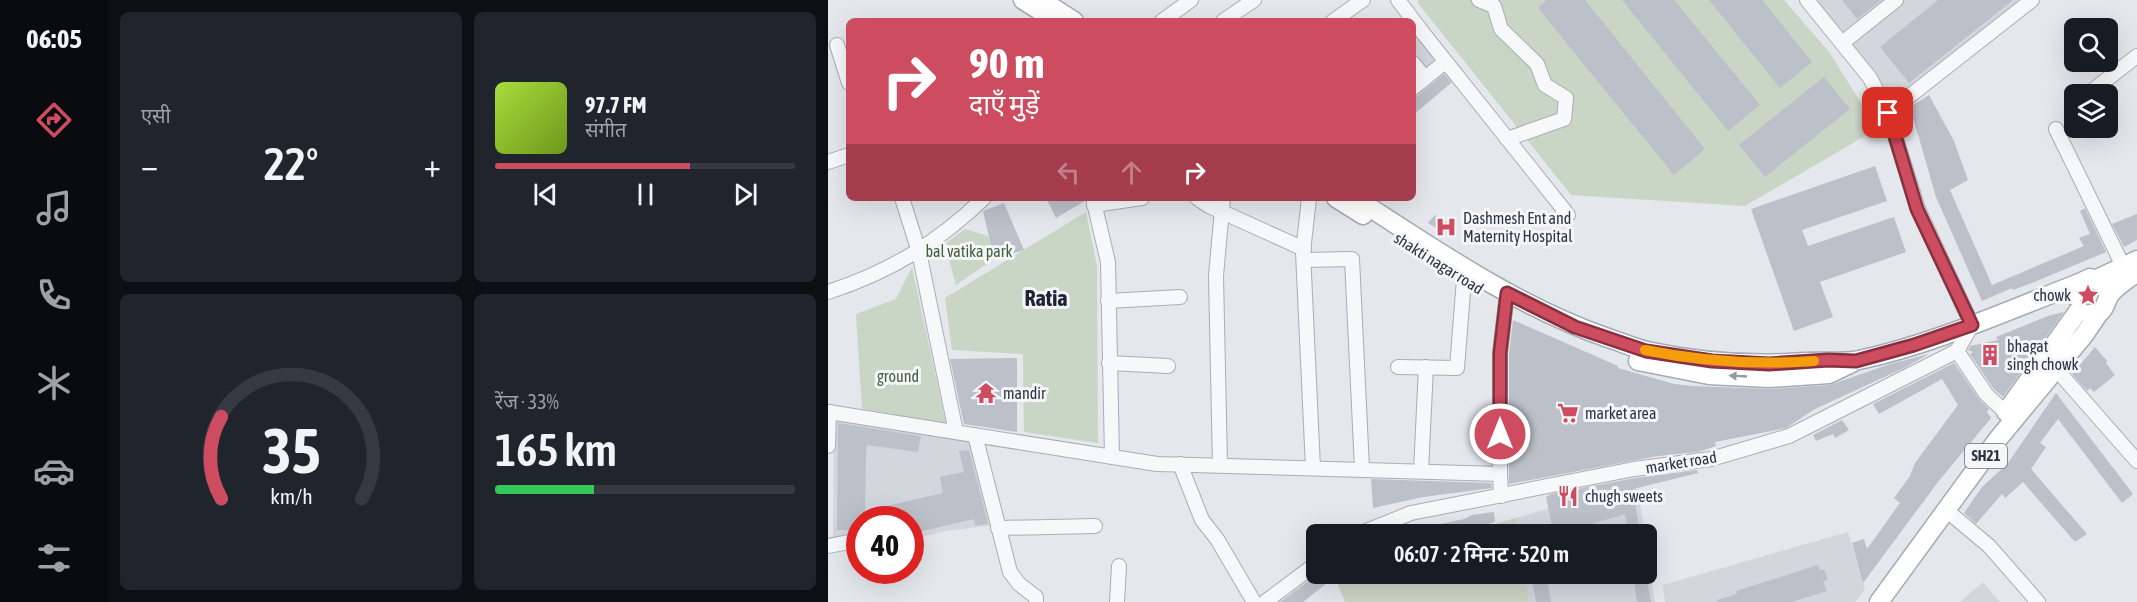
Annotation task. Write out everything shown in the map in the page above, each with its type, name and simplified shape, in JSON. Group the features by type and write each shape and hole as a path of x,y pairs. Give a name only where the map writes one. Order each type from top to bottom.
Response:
{"main road":[{"path":"1023,0 1051,18"},
{"path":"1041,0 1069,18"},
{"name":"shakti nagar road","path":"1341,201 1464,279 1506,298 1574,339 1642,362 1709,375 1769,378 1829,374 1856,361 1914,345 1972,325 1999,324 2076,297"},
{"path":"1359,201 1506,298"},
{"path":"2099,313 2085,314 2076,297 2083,280 2097,279 2132,266"},
{"name":"SH21","path":"1879,602 1998,439 2104,309 2109,295 2132,266"},
{"path":"2097,279 2103,283 2109,295"},
{"name":"SH21","path":"1866,602 2006,413 2076,297"}],"street":[{"path":"1166,18 1191,0"},
{"path":"1227,18 1254,0"},
{"path":"1337,18 1363,0"},
{"path":"1398,0 1408,18"},
{"path":"1479,0 1494,6 1501,29 1537,64 1545,85 1566,98 1564,119 1507,139"},
{"path":"1807,0 1870,78 1888,113 1917,209 1972,325 1957,351 1986,394 2006,413"},
{"path":"1842,43 1896,0"},
{"path":"1888,113 2032,0"},
{"path":"1418,37 1445,62 1568,216"},
{"path":"837,45 846,74"},
{"path":"2101,84 2137,56"},
{"path":"1416,86 1445,62"},
{"path":"1416,67 1425,78"},
{"path":"2056,129 2132,266"},
{"path":"828,162 846,156"},
{"path":"903,201 919,252 956,432"},
{"path":"828,292 863,280 919,252 960,221 981,201"},
{"path":"1094,201 1108,262 1112,457"},
{"path":"1202,201 1209,206 1223,204 1304,254 1352,259 1362,469"},
{"path":"1309,201 1304,254 1313,468"},
{"path":"1220,465 1216,276 1223,204"},
{"path":"1398,367 1457,368 1464,279"},
{"path":"1108,301 1180,297"},
{"path":"1501,496 1500,353 1506,298"},
{"name":"market road","path":"1384,524 1411,513 1634,470 1711,459 1790,436 1957,351"},
{"path":"1109,363 1168,366"},
{"path":"1421,471 1426,367"},
{"path":"2056,369 2137,461"},
{"path":"828,446 829,412 1157,464 1500,474"},
{"path":"975,435 1010,572 1019,584 1036,597 1036,602"},
{"path":"1180,464 1202,520 1217,540 1254,602"},
{"path":"1946,510 1989,546 2038,602"},
{"path":"998,528 1095,526"},
{"path":"828,546 846,543"},
{"path":"1117,602 1119,566"},
{"path":"1265,602 1306,571"}],"shaded area":[{"path":"1814,0 2025,0 1897,103"},
{"path":"1416,25 1458,77 1416,112"},
{"path":"834,417 973,440 993,525 924,536 924,506 846,506 846,535 833,538"},
{"path":"1637,485 1643,524 1496,524"},
{"path":"1848,532 1865,589 1855,602 1665,602 1663,585"},
{"path":"1983,582 2000,602 1960,602"},
{"path":"1338,584 1652,584 1655,602 1345,602"}],"green space":[{"path":"1420,0 1784,0 1830,53 1877,129 1745,206 1571,195 1417,2"},
{"path":"1086,212 1097,266 1098,443 1024,432 1023,354 952,350 945,298"},
{"name":"bal vatika park","path":"965,229 988,236 994,259 956,285 945,244"},
{"name":"ground","path":"912,267 946,424 862,409 856,314 896,299"},
{"path":"1516,518 1517,524 1496,524"},
{"path":"1338,584 1526,584 1529,602 1345,602"}],"building":[{"path":"1547,0 1585,0 1705,149 1674,175 1538,8"},
{"path":"1622,0 1674,0 1760,105 1728,131"},
{"path":"1709,0 1762,0 1812,62 1780,88"},
{"path":"1842,0 1881,0 1857,19"},
{"path":"1938,0 2013,0 1909,83 1880,47"},
{"path":"1444,74 1451,83 1416,112 1416,96"},
{"path":"1824,77 1850,109 1765,177 1739,145"},
{"path":"1929,95 1954,141 1968,180 1950,190 1992,285 2084,246 2079,238 2090,234 2080,211 2085,208 2106,252 1982,301 1936,197 1910,107"},
{"path":"1875,166 1887,201 1802,230 1808,246 1894,217 1906,252 1820,282 1833,317 1794,331 1751,209"},
{"path":"1048,201 1085,201 1056,218"},
{"path":"1004,203 1024,250 994,259 983,211"},
{"path":"2137,214 2137,240 2124,247 2112,224"},
{"path":"1435,215 1454,227 1444,233 1428,223"},
{"name":"bhagat singh chowk","path":"2064,312 2003,397 1993,388 1970,354 1973,352 1968,350 1970,346 1998,340 1996,337"},
{"path":"1513,320 1618,366 1618,368 1674,384 1693,386 1770,389 1830,385 1890,364 1929,354 1815,409 1786,428 1715,442 1716,446 1698,452 1658,456 1509,484 1509,354"},
{"path":"2095,347 2115,375 2094,392 2090,388 2087,391 2072,374"},
{"name":"mandir","path":"1017,358 1017,432 964,424 950,359"},
{"path":"1954,363 1979,399 1989,409 1987,412 1991,418 1938,482 1863,583 1852,543 1864,539 1867,549 1900,503 1894,498 1910,476 1915,463 1958,405 1942,379 1879,414 1873,404"},
{"path":"2056,393 2133,494 2122,503 2058,419 2040,443 2046,447 2031,469 2087,534 2075,542 2023,482 2005,498 2002,494 1976,524 1964,513 1982,487 2008,463"},
{"path":"1842,420 1849,430 1835,438 1833,434 1816,441 1813,435"},
{"path":"838,423 921,436 918,452 867,445 865,506 846,506 846,530 837,530"},
{"path":"969,450 988,524 975,526 974,519 924,531 924,506 887,506 943,493 940,477 964,472 959,451"},
{"path":"1697,470 1698,473 1633,489 1638,524 1626,524 1625,514 1592,524 1552,524 1546,497 1551,494 1635,478"},
{"path":"1371,479 1491,483 1492,488 1423,497 1373,508"},
{"path":"1494,512 1495,522 1440,524 1464,519 1472,515"},
{"path":"1818,565 1820,570 1824,569 1828,580 1823,581 1827,591 1791,602 1717,602 1717,600 1737,594 1736,591"},
{"path":"1306,583 1326,584 1303,602 1280,602"},
{"path":"1533,584 1548,584 1551,602 1536,602"},
{"path":"1635,584 1648,584 1651,602 1637,602"}],"slow traffic":[{"path":"1645,350 1712,361 1769,364 1814,361"}],"place":[{"name":"Dashmesh Ent and Maternity Hospital","path":"1446,227"},
{"name":"chowk","path":"2088,295"},
{"name":"bhagat singh chowk","path":"1990,355"},
{"name":"mandir","path":"986,393"},
{"name":"market area","path":"1568,413"},
{"name":"chugh sweets","path":"1568,496"}],"district":[{"name":"Ratia","path":"1046,298"}],"route":[{"path":"1500,434 1500,353 1504,302 1507,293 1575,327 1646,351 1712,361 1769,364 1828,360 1856,361 1914,345 1972,325 1917,209 1888,113"}]}
